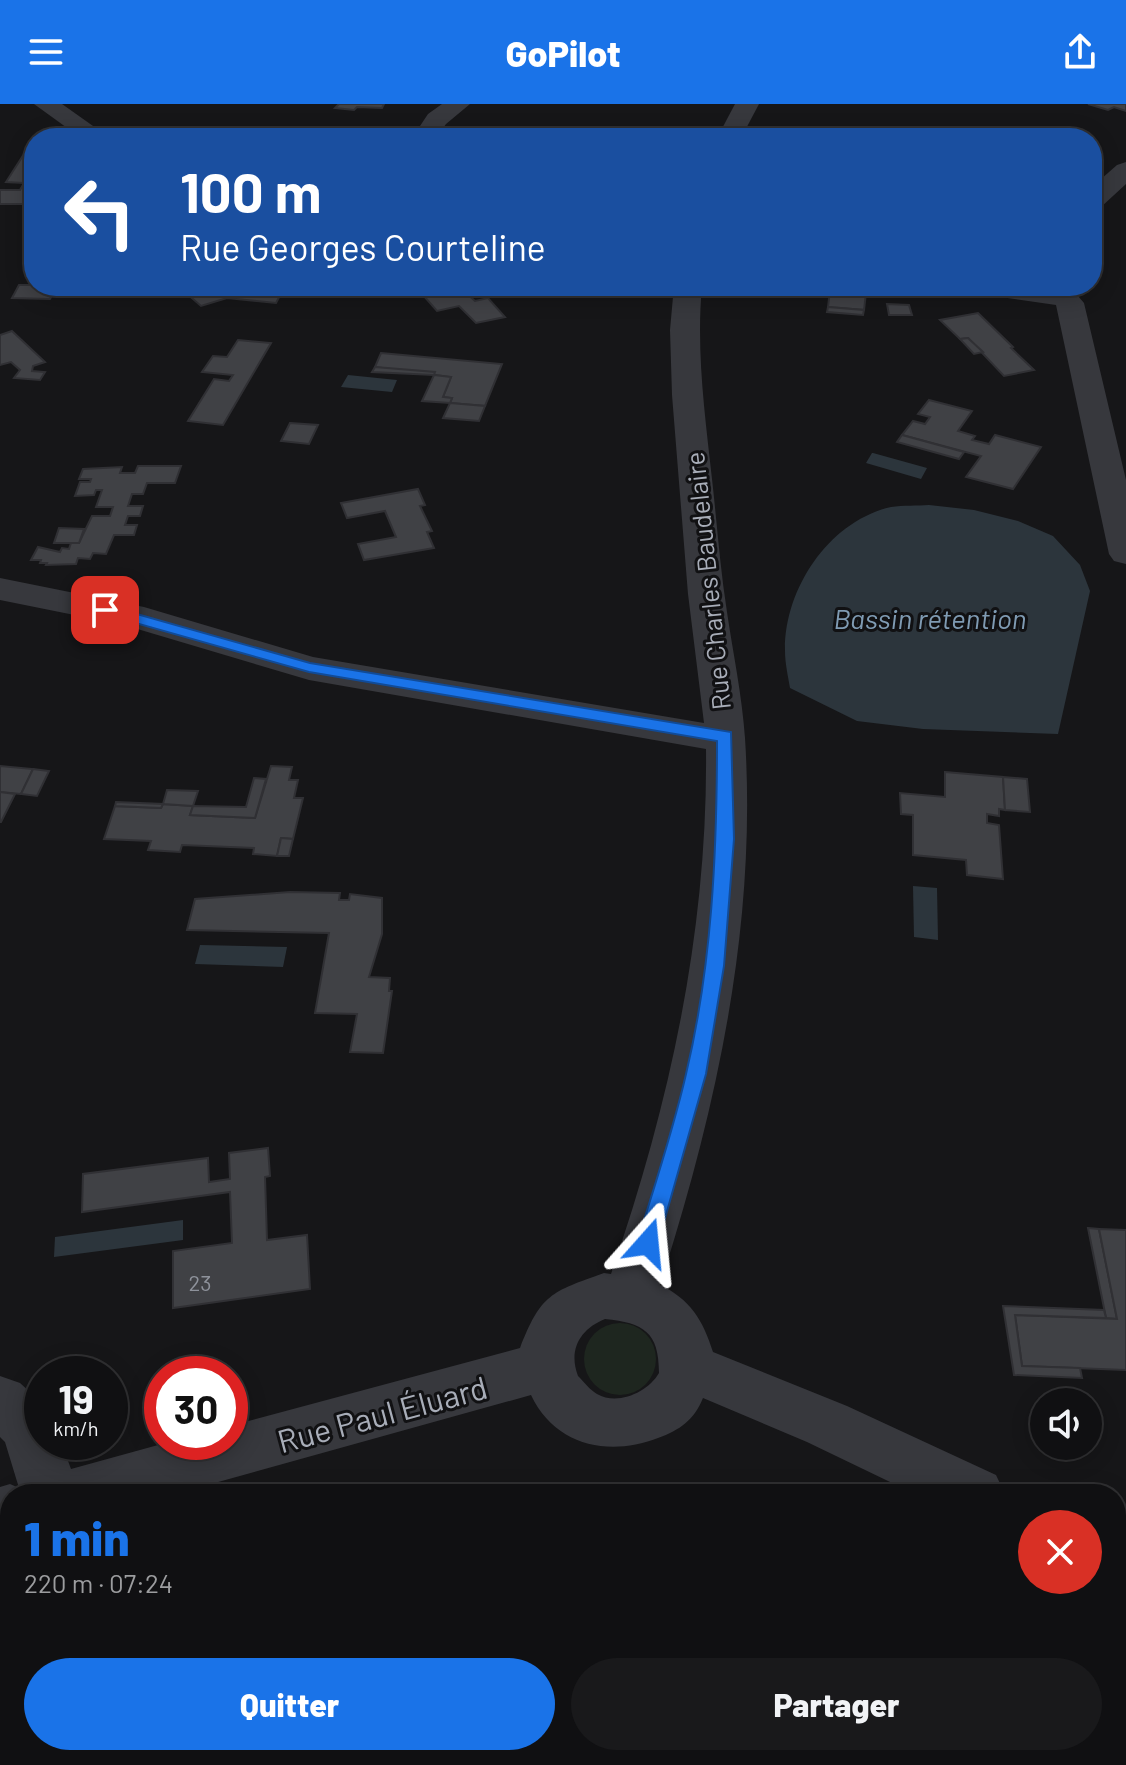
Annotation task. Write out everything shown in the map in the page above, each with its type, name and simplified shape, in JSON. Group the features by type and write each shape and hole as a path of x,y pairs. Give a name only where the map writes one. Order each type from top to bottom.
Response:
{"street":[{"path":"46,104 83,128"},
{"path":"431,128 437,119 458,104"},
{"path":"734,128 747,104"},
{"path":"1102,192 1126,170"},
{"name":"Rue Charles Baudelaire","path":"630,1296 665,1192 696,1074 712,981 725,839 725,736 686,401 683,329 687,296"},
{"path":"1067,296 1126,554"},
{"path":"0,589 131,615 309,668 706,736 725,736"},
{"path":"630,1296 654,1305 674,1321 685,1342 687,1366 679,1392 659,1411 646,1418 617,1423 592,1418 572,1408 552,1385 546,1366 547,1342 559,1320 568,1311 591,1298 630,1296"},
{"name":"Rue Paul Éluard","path":"114,1484 546,1366"},
{"path":"687,1366 827,1424 955,1484"},
{"path":"0,1401 27,1426 47,1484"}],"shaded area":[{"path":"627,1323 646,1333 654,1345 654,1373 646,1385 634,1393 613,1395 594,1385 586,1373 584,1352 594,1333 606,1325"}],"water":[{"path":"348,375 397,380 392,392 341,387"},
{"path":"872,453 927,468 921,479 866,463"},
{"name":"Bassin rétention","path":"929,505 974,510 1018,521 1053,536 1080,565 1090,591 1058,734 923,729 857,721 790,688 785,656 787,628 792,604 814,561 830,542 869,515 891,507"},
{"path":"913,886 937,888 938,940 914,937"},
{"path":"200,945 287,947 283,967 195,964"},
{"path":"183,1220 183,1240 54,1257 55,1237"}],"building":[{"path":"339,104 384,104 382,108 357,107 354,110 335,108"},
{"path":"1088,104 1126,104 1126,111 1114,107 1108,110"},
{"path":"24,154 24,183 6,182"},
{"path":"24,183 24,204 0,204 0,190 20,190"},
{"path":"19,285 24,285 24,296 52,296 50,299 12,298"},
{"path":"189,296 280,296 276,303 227,298 201,306"},
{"path":"424,296 469,296 475,301 488,298 505,317 476,323 459,306 437,311"},
{"path":"829,296 866,296 864,310 828,307"},
{"path":"887,304 909,305 912,315 889,315"},
{"path":"828,307 864,310 863,315 827,312"},
{"path":"978,313 1034,370 1004,376 968,338 960,339 940,320"},
{"path":"12,331 45,362 33,366 32,371 45,372 40,380 14,378 20,370 11,362 0,365 0,335"},
{"path":"968,338 983,352 974,354 960,339"},
{"path":"238,340 271,343 223,425 188,421 214,379 229,381 233,375 202,372 213,356 227,357"},
{"path":"381,353 502,364 485,406 450,403 452,398 443,397 451,377 375,367"},
{"path":"375,367 435,372 434,375 372,372"},
{"path":"434,375 451,377 443,397 452,398 450,403 422,401"},
{"path":"929,400 972,411 958,431 975,436 972,440 989,444 995,435 1041,447 1013,489 966,477 981,456 902,435 913,421 925,424 930,417 918,414"},
{"path":"450,403 485,406 479,421 443,418"},
{"path":"290,423 318,425 309,444 281,441"},
{"path":"902,435 964,452 959,459 897,442"},
{"path":"138,466 181,466 175,483 147,483 143,494 132,494 128,506 143,506 140,516 128,516 125,525 137,525 134,535 114,535 106,554 93,553 90,559 78,558 76,564 46,565 40,563 41,560 31,560 38,547 60,552 62,548 69,549 71,543 79,543 92,516 110,516 113,507 96,507 102,490 96,490 94,495 75,496 80,482 90,482 91,479 79,479 83,469 122,467 120,473 135,473"},
{"path":"418,489 425,505 420,506 432,531 427,532 434,548 364,560 358,544 396,537 385,511 347,518 341,503"},
{"path":"59,528 84,529 79,543 54,543"},
{"path":"0,766 33,769 21,794 0,792"},
{"path":"271,766 292,767 289,780 298,780 294,798 303,798 293,839 281,838 277,856 253,854 254,848 182,845 180,852 148,850 151,841 104,839 115,806 193,806 190,815 255,818"},
{"path":"33,769 49,771 37,796 21,794"},
{"path":"945,772 1003,777 1005,810 999,809 999,816 987,814 987,823 999,825 1003,879 967,875 966,860 913,855 913,815 901,814 900,793 945,797"},
{"path":"1003,777 1027,779 1030,812 1005,810"},
{"path":"254,778 266,779 255,818 190,815 193,806 246,807"},
{"path":"167,790 198,791 193,806 163,804"},
{"path":"0,792 15,794 1,822 0,822"},
{"path":"116,802 163,804 161,808 115,806"},
{"path":"281,838 293,839 289,856 277,856"},
{"path":"290,892 340,893 339,900 349,900 350,894 382,898 382,934 369,977 390,978 389,991 392,991 383,1053 350,1052 357,1014 315,1013 329,933 187,930 195,899"},
{"path":"268,1148 270,1176 265,1177 267,1240 307,1235 310,1289 173,1308 173,1251 232,1243 230,1192 82,1212 83,1174 208,1158 209,1182 230,1179 229,1153"},
{"path":"1088,1228 1099,1229 1117,1319 1106,1318"},
{"path":"1099,1229 1126,1230 1126,1370 1022,1366 1015,1315 1117,1319"},
{"path":"1003,1306 1104,1310 1106,1318 1015,1315 1022,1366 1080,1368 1082,1378 1014,1375"}],"route":[{"path":"105,610 309,668 706,736 725,736 725,839 715,966 696,1074 665,1192 648,1243"}]}
